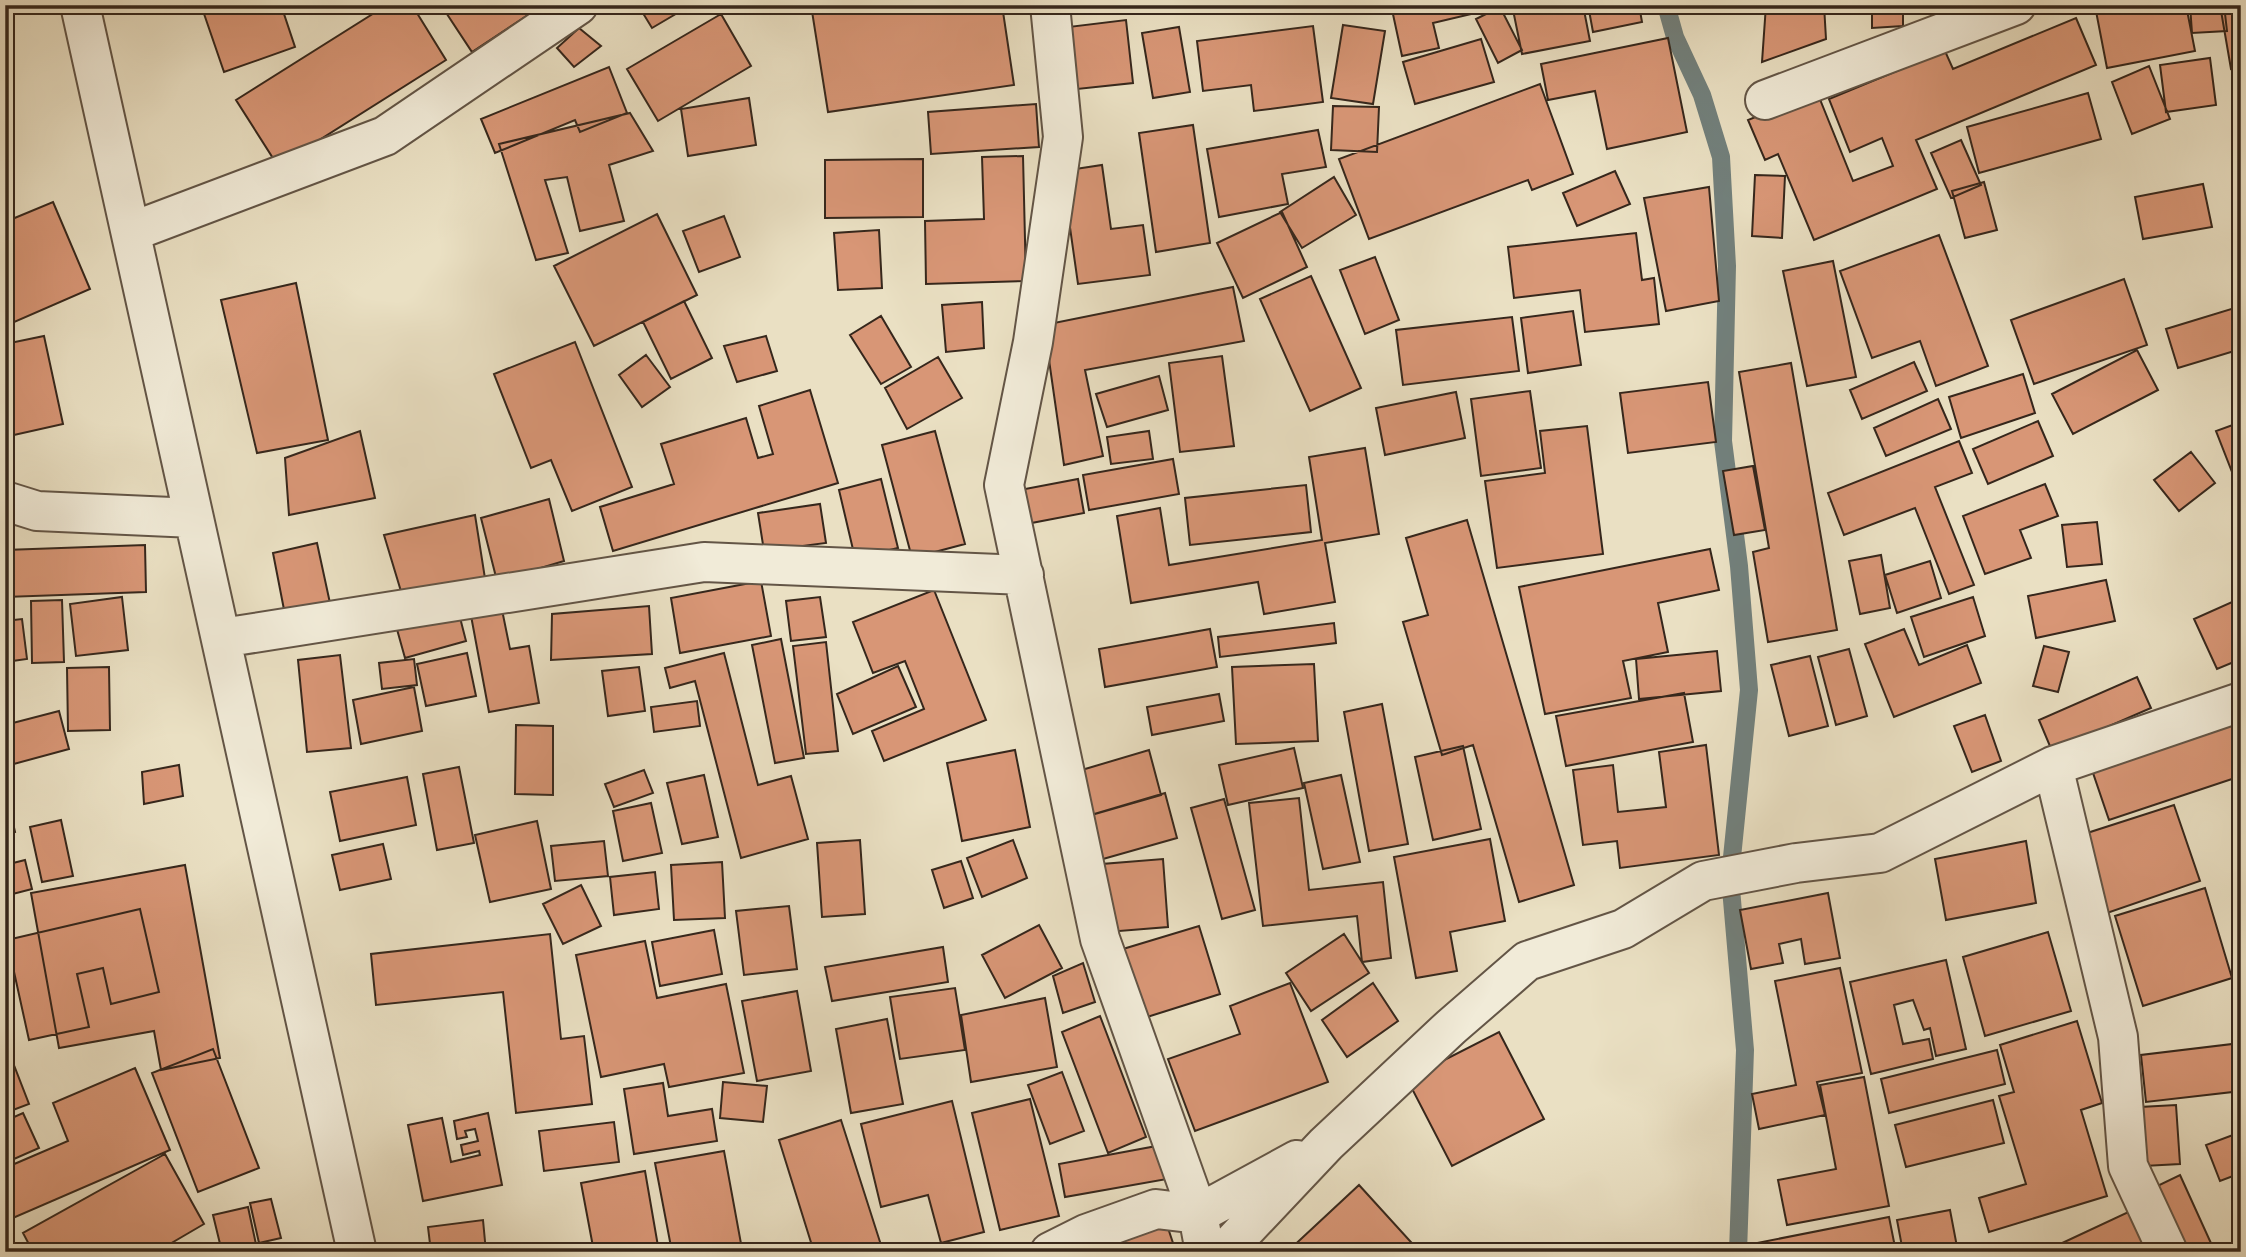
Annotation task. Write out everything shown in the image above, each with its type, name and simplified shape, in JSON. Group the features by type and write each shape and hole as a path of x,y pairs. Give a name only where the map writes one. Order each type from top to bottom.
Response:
{"street":[{"path":"80,5 357,1252"},
{"path":"131,232 384,136 578,5"},
{"path":"1050,5 1063,137 1033,342 1004,485 1100,939 1198,1213 1205,1252"},
{"path":"1765,100 2016,5"},
{"path":"5,501 37,512 194,518"},
{"path":"222,638 704,562 1024,575"},
{"path":"1224,1252 1326,1144 1451,1027 1527,961 1623,929 1703,881 1796,863 1880,853 2053,766 2241,702"},
{"path":"2053,766 2118,1037 2128,1166 2168,1252"},
{"path":"1050,1252 1086,1234 1156,1209 1198,1213 1326,1144"}],"building":[{"path":"201,5 281,5 295,47 224,72"},
{"path":"387,5 412,5 446,60 278,166 236,100"},
{"path":"441,5 543,5 472,52"},
{"path":"638,5 691,5 652,28"},
{"path":"811,5 861,5 862,13 914,5 1002,5 1014,85 828,112"},
{"path":"1391,5 1501,7 1433,23 1439,48 1402,56"},
{"path":"1512,5 1583,5 1590,41 1522,54"},
{"path":"1588,5 1639,5 1642,22 1593,32"},
{"path":"1766,5 1824,5 1826,39 1762,62"},
{"path":"1842,5 1867,5 1867,10 1842,9"},
{"path":"1872,5 1903,5 1903,26 1872,28"},
{"path":"2186,5 2195,51 2107,68 2095,6"},
{"path":"2190,5 2224,5 2227,31 2192,33"},
{"path":"2220,5 2241,5 2241,67 2231,69"},
{"path":"1500,7 1522,50 1498,63 1476,19"},
{"path":"721,14 751,66 658,121 627,69"},
{"path":"2076,18 2096,65 1916,140 1937,189 1814,240 1778,154 1765,160 1748,120 1817,92 1853,181 1893,166 1882,138 1850,152 1829,99 1945,51 1953,69"},
{"path":"1126,20 1133,83 1068,90 1060,28"},
{"path":"1343,25 1385,31 1373,104 1331,98"},
{"path":"1313,26 1323,102 1254,111 1251,85 1203,91 1197,41"},
{"path":"1179,27 1190,92 1153,98 1142,33"},
{"path":"579,28 601,46 574,67 557,48"},
{"path":"1668,38 1687,132 1607,149 1595,91 1548,100 1541,64"},
{"path":"1481,39 1494,82 1415,104 1403,62"},
{"path":"2210,58 2216,105 2166,112 2160,65"},
{"path":"2149,66 2170,119 2132,134 2112,82"},
{"path":"609,67 627,113 580,132 575,120 495,153 481,119"},
{"path":"1540,84 1573,174 1532,190 1528,180 1369,239 1339,159"},
{"path":"2088,93 2101,139 1979,173 1967,127"},
{"path":"749,98 756,145 688,156 681,109"},
{"path":"1036,104 1039,147 931,154 928,112"},
{"path":"1333,106 1379,107 1377,152 1331,150"},
{"path":"630,113 653,151 609,165 624,221 580,231 567,177 545,180 568,253 536,260 499,144"},
{"path":"1193,125 1210,243 1156,252 1139,133"},
{"path":"1318,130 1326,167 1282,174 1288,204 1219,217 1207,149"},
{"path":"1961,140 1981,185 1951,198 1931,153"},
{"path":"1023,156 1026,281 926,284 925,221 984,219 982,157"},
{"path":"923,159 923,217 825,218 825,160"},
{"path":"1102,165 1111,229 1143,225 1150,275 1078,284 1062,171"},
{"path":"1615,171 1630,204 1577,226 1563,193"},
{"path":"1755,175 1785,176 1782,238 1752,236"},
{"path":"1334,177 1356,215 1302,248 1280,212"},
{"path":"1984,182 1997,230 1965,238 1952,191"},
{"path":"2203,184 2212,227 2143,239 2135,197"},
{"path":"1709,187 1719,301 1666,311 1644,198"},
{"path":"53,202 90,289 12,323 5,306 5,222"},
{"path":"1282,212 1307,267 1243,298 1217,243"},
{"path":"657,214 697,295 594,346 554,266"},
{"path":"724,216 740,257 699,272 683,231"},
{"path":"879,230 882,288 838,290 834,233"},
{"path":"1636,233 1642,280 1654,278 1659,324 1585,332 1580,290 1514,298 1508,247"},
{"path":"1939,235 1988,366 1936,386 1920,341 1872,358 1840,271"},
{"path":"1375,257 1399,320 1365,334 1340,270"},
{"path":"1833,261 1856,377 1807,386 1783,271"},
{"path":"1311,276 1361,388 1310,411 1260,299"},
{"path":"2124,279 2147,345 2034,384 2011,320"},
{"path":"296,283 328,440 257,453 221,300"},
{"path":"1233,287 1244,341 1085,370 1103,456 1064,465 1044,325"},
{"path":"684,301 712,358 671,379 643,322"},
{"path":"982,302 984,348 946,352 942,305"},
{"path":"2241,306 2241,349 2178,368 2166,329"},
{"path":"1573,311 1581,365 1528,373 1521,318"},
{"path":"881,316 911,367 881,384 850,335"},
{"path":"1512,317 1519,371 1403,385 1396,330"},
{"path":"44,336 63,424 5,437 5,344"},
{"path":"766,336 777,371 737,382 724,346"},
{"path":"575,342 632,487 572,511 551,460 531,468 494,374"},
{"path":"2137,350 2158,390 2073,434 2052,394"},
{"path":"646,355 670,387 642,407 619,375"},
{"path":"1222,356 1234,446 1180,452 1169,363"},
{"path":"938,357 962,398 907,429 885,388"},
{"path":"1914,362 1927,391 1862,419 1850,390"},
{"path":"1791,363 1837,630 1768,642 1753,552 1769,548 1739,372"},
{"path":"2023,374 2035,413 1961,438 1949,397"},
{"path":"1159,376 1168,410 1107,427 1096,394"},
{"path":"1708,382 1716,442 1628,453 1620,393"},
{"path":"810,390 838,483 613,551 600,507 674,484 661,444 746,418 758,458 773,454 759,406"},
{"path":"1530,391 1541,468 1481,476 1471,399"},
{"path":"1456,392 1465,438 1385,455 1376,408"},
{"path":"1938,399 1951,429 1886,456 1874,428"},
{"path":"2038,421 2053,456 1988,484 1973,449"},
{"path":"2241,422 2241,495 2216,431"},
{"path":"1587,426 1603,554 1497,568 1485,481 1545,473 1540,431"},
{"path":"360,431 375,498 289,515 285,458"},
{"path":"935,431 965,544 912,558 882,445"},
{"path":"1149,431 1153,459 1111,464 1107,437"},
{"path":"1959,441 1972,473 1935,487 1974,585 1949,594 1915,508 1844,535 1828,493"},
{"path":"1365,448 1379,534 1325,543 1335,602 1264,614 1258,582 1131,603 1117,516 1160,508 1169,565 1322,540 1309,457"},
{"path":"2191,452 2215,483 2179,511 2154,480"},
{"path":"1173,459 1179,494 1089,510 1083,475"},
{"path":"1753,466 1765,530 1734,535 1723,471"},
{"path":"881,479 898,548 855,558 839,490"},
{"path":"1078,479 1084,513 1021,525 1015,491"},
{"path":"2045,484 2058,516 2020,530 2031,558 1985,574 1963,516"},
{"path":"1306,485 1311,532 1190,545 1185,498"},
{"path":"549,499 564,561 497,581 481,518"},
{"path":"820,504 826,543 764,551 758,513"},
{"path":"475,515 487,591 403,598 384,535"},
{"path":"1467,520 1574,885 1519,902 1473,745 1442,755 1403,622 1428,615 1406,538"},
{"path":"2097,522 2102,564 2067,567 2062,525"},
{"path":"317,543 333,617 287,625 273,553"},
{"path":"145,545 146,592 5,597 5,550"},
{"path":"1710,549 1719,590 1658,603 1668,652 1623,661 1631,698 1545,714 1519,587"},
{"path":"1881,555 1890,608 1860,614 1849,561"},
{"path":"1930,561 1941,598 1897,613 1885,575"},
{"path":"2106,580 2115,621 2036,638 2028,596"},
{"path":"761,581 771,636 680,653 671,598"},
{"path":"934,590 986,720 884,761 872,731 924,709 905,661 873,673 853,622"},
{"path":"122,597 128,650 76,656 70,604"},
{"path":"820,597 826,637 791,641 786,601"},
{"path":"1973,597 1985,636 1924,657 1911,617"},
{"path":"455,598 466,641 405,658 393,615"},
{"path":"2241,598 2241,659 2217,669 2194,619"},
{"path":"62,600 64,662 32,663 31,601"},
{"path":"500,600 510,649 529,646 539,703 489,712 469,605"},
{"path":"649,606 652,654 551,660 552,614"},
{"path":"22,619 27,659 5,662 5,621"},
{"path":"1334,623 1336,643 1220,657 1218,637"},
{"path":"1210,629 1217,667 1105,687 1099,649"},
{"path":"1904,629 1919,665 1967,645 1981,683 1894,717 1865,644"},
{"path":"781,639 804,758 775,763 752,645"},
{"path":"826,642 838,751 806,754 793,646"},
{"path":"2044,646 2069,652 2058,692 2033,686"},
{"path":"1849,649 1867,716 1836,725 1818,657"},
{"path":"1717,651 1721,691 1639,699 1636,659"},
{"path":"467,653 476,696 426,706 417,664"},
{"path":"724,653 758,785 791,776 808,839 741,858 695,681 670,688 665,668"},
{"path":"340,655 351,748 307,752 298,660"},
{"path":"1810,656 1828,726 1789,736 1771,665"},
{"path":"414,659 417,685 382,689 379,663"},
{"path":"1314,664 1318,741 1236,744 1232,667"},
{"path":"898,666 916,707 853,734 837,694"},
{"path":"109,667 110,730 68,731 67,668"},
{"path":"639,667 645,711 608,716 602,671"},
{"path":"2137,677 2151,708 2052,751 2039,720"},
{"path":"414,687 422,731 361,744 353,700"},
{"path":"1684,693 1693,742 1566,766 1556,716"},
{"path":"1219,694 1224,721 1152,735 1147,707"},
{"path":"697,701 700,726 654,732 651,707"},
{"path":"1382,704 1408,844 1369,851 1344,712"},
{"path":"59,711 69,749 10,765 5,748 5,725"},
{"path":"1985,715 2001,761 1972,772 1954,726"},
{"path":"2241,716 2241,776 2109,820 2091,767"},
{"path":"516,725 553,726 553,795 515,794"},
{"path":"1706,745 1719,855 1620,868 1617,841 1583,845 1573,770 1613,765 1618,812 1666,807 1659,752"},
{"path":"1463,746 1481,829 1433,840 1415,757"},
{"path":"1294,748 1303,788 1228,805 1219,765"},
{"path":"1015,750 1030,827 962,841 947,763"},
{"path":"1149,750 1161,795 1088,816 1075,772"},
{"path":"179,765 183,796 144,804 142,772"},
{"path":"459,767 474,843 437,850 423,774"},
{"path":"644,770 653,793 614,807 605,784"},
{"path":"704,775 718,837 682,844 667,783"},
{"path":"1341,775 1360,862 1323,869 1304,783"},
{"path":"407,777 416,825 340,841 330,792"},
{"path":"1165,793 1177,838 1103,859 1091,815"},
{"path":"7,796 15,832 5,834 5,797"},
{"path":"1299,798 1309,890 1383,882 1391,958 1362,962 1357,916 1263,926 1249,803"},
{"path":"1224,799 1255,910 1222,919 1191,808"},
{"path":"651,803 662,853 623,861 613,811"},
{"path":"2174,805 2200,881 2107,913 2081,835"},
{"path":"61,820 73,876 42,882 30,827"},
{"path":"537,821 551,889 490,902 475,835"},
{"path":"1490,839 1505,921 1450,932 1457,971 1416,978 1394,857"},
{"path":"860,840 865,914 822,917 817,843"},
{"path":"1013,840 1027,878 982,897 967,858"},
{"path":"604,841 608,876 555,881 551,846"},
{"path":"2026,841 2036,903 1946,920 1935,859"},
{"path":"383,844 391,879 340,890 332,855"},
{"path":"1163,859 1168,927 1107,932 1102,864"},
{"path":"25,860 32,889 5,896 5,865"},
{"path":"961,861 973,898 944,908 932,870"},
{"path":"722,862 725,918 674,920 671,865"},
{"path":"185,865 220,1058 161,1070 154,1031 59,1048 31,893"},
{"path":"655,872 659,909 614,915 610,877"},
{"path":"581,885 601,926 563,944 543,904"},
{"path":"2205,888 2232,978 2143,1006 2115,916"},
{"path":"1828,893 1840,958 1805,964 1801,939 1779,944 1783,963 1751,969 1740,910"},
{"path":"789,906 797,969 744,975 736,911"},
{"path":"140,909 159,992 111,1004 103,968 77,974 89,1027 29,1040 7,940"},
{"path":"1039,925 1062,968 1005,998 982,955"},
{"path":"1199,926 1220,994 1144,1018 1123,949"},
{"path":"714,930 722,974 660,986 652,942"},
{"path":"2048,932 2071,1011 1985,1036 1963,957"},
{"path":"550,934 561,1039 584,1036 592,1104 516,1113 503,992 376,1005 371,954"},
{"path":"1344,934 1369,973 1311,1011 1286,973"},
{"path":"645,941 657,998 726,984 744,1073 669,1087 664,1064 601,1077 576,955"},
{"path":"943,947 948,982 832,1001 825,967"},
{"path":"1946,960 1966,1049 1936,1056 1930,1028 1924,1030 1913,1000 1894,1005 1903,1044 1929,1039 1933,1059 1871,1074 1850,982"},
{"path":"1083,963 1095,1002 1063,1013 1053,976"},
{"path":"1840,968 1862,1073 1817,1082 1825,1115 1759,1129 1752,1094 1796,1085 1775,981"},
{"path":"1290,983 1328,1082 1195,1131 1168,1059 1240,1034 1230,1006"},
{"path":"1373,983 1398,1021 1347,1057 1322,1020"},
{"path":"955,988 965,1050 900,1059 890,997"},
{"path":"797,991 811,1071 757,1081 742,1001"},
{"path":"1045,998 1057,1067 971,1082 961,1015"},
{"path":"1100,1016 1146,1137 1108,1153 1062,1032"},
{"path":"887,1019 903,1104 851,1113 836,1029"},
{"path":"2077,1021 2102,1103 2081,1110 2107,1196 1989,1232 1979,1198 2026,1184 1999,1096 2014,1092 2000,1045"},
{"path":"1499,1032 1544,1119 1452,1166 1407,1079"},
{"path":"5,1042 29,1104 5,1113"},
{"path":"2241,1043 2241,1091 2146,1102 2141,1055"},
{"path":"213,1049 259,1168 198,1192 152,1073"},
{"path":"1997,1050 2005,1084 1889,1113 1881,1079"},
{"path":"135,1068 170,1150 6,1221 5,1168 68,1141 53,1103"},
{"path":"1062,1072 1084,1131 1050,1144 1028,1085"},
{"path":"1864,1077 1889,1206 1787,1225 1778,1180 1836,1169 1820,1085"},
{"path":"723,1082 767,1086 763,1122 720,1118"},
{"path":"663,1083 668,1116 712,1109 717,1141 634,1154 624,1089"},
{"path":"1030,1099 1059,1216 1000,1230 972,1113"},
{"path":"1993,1100 2004,1143 1906,1167 1895,1125"},
{"path":"952,1101 984,1232 941,1243 928,1195 881,1207 861,1124"},
{"path":"2176,1105 2180,1164 2144,1166 2140,1107"},
{"path":"23,1113 39,1148 5,1163 5,1121"},
{"path":"488,1113 502,1185 423,1201 408,1125 442,1118 451,1162 480,1155 479,1151 463,1155 461,1145 478,1141 475,1129 465,1131 467,1137 457,1139 454,1121"},
{"path":"841,1120 881,1245 858,1252 814,1252 779,1140"},
{"path":"614,1122 619,1162 544,1171 539,1131"},
{"path":"2241,1132 2241,1173 2220,1181 2206,1145"},
{"path":"1162,1145 1167,1179 1065,1197 1059,1164"},
{"path":"724,1151 742,1249 672,1252 655,1163"},
{"path":"165,1154 204,1224 156,1252 33,1252 23,1233"},
{"path":"645,1171 659,1252 594,1252 581,1183"},
{"path":"2180,1175 2215,1252 2177,1252 2149,1190"},
{"path":"1359,1185 1420,1252 1287,1252"},
{"path":"271,1199 281,1238 259,1243 250,1203"},
{"path":"248,1207 257,1249 271,1246 272,1252 222,1252 213,1215"},
{"path":"2139,1207 2156,1244 2140,1252 2043,1252"},
{"path":"1950,1210 1958,1252 1903,1252 1897,1220"},
{"path":"1163,1213 1176,1252 1074,1252"},
{"path":"1889,1217 1896,1252 1754,1252 1752,1244"},
{"path":"483,1220 486,1252 431,1252 428,1227"},
{"path":"5,1239 14,1252 5,1252"},
{"path":"1567,1246 1570,1252 1551,1252"}],"waterway":[{"path":"1666,5 1675,37 1702,95 1721,157 1727,266 1723,441 1739,566 1749,690 1730,877 1745,1050 1738,1252"}]}
